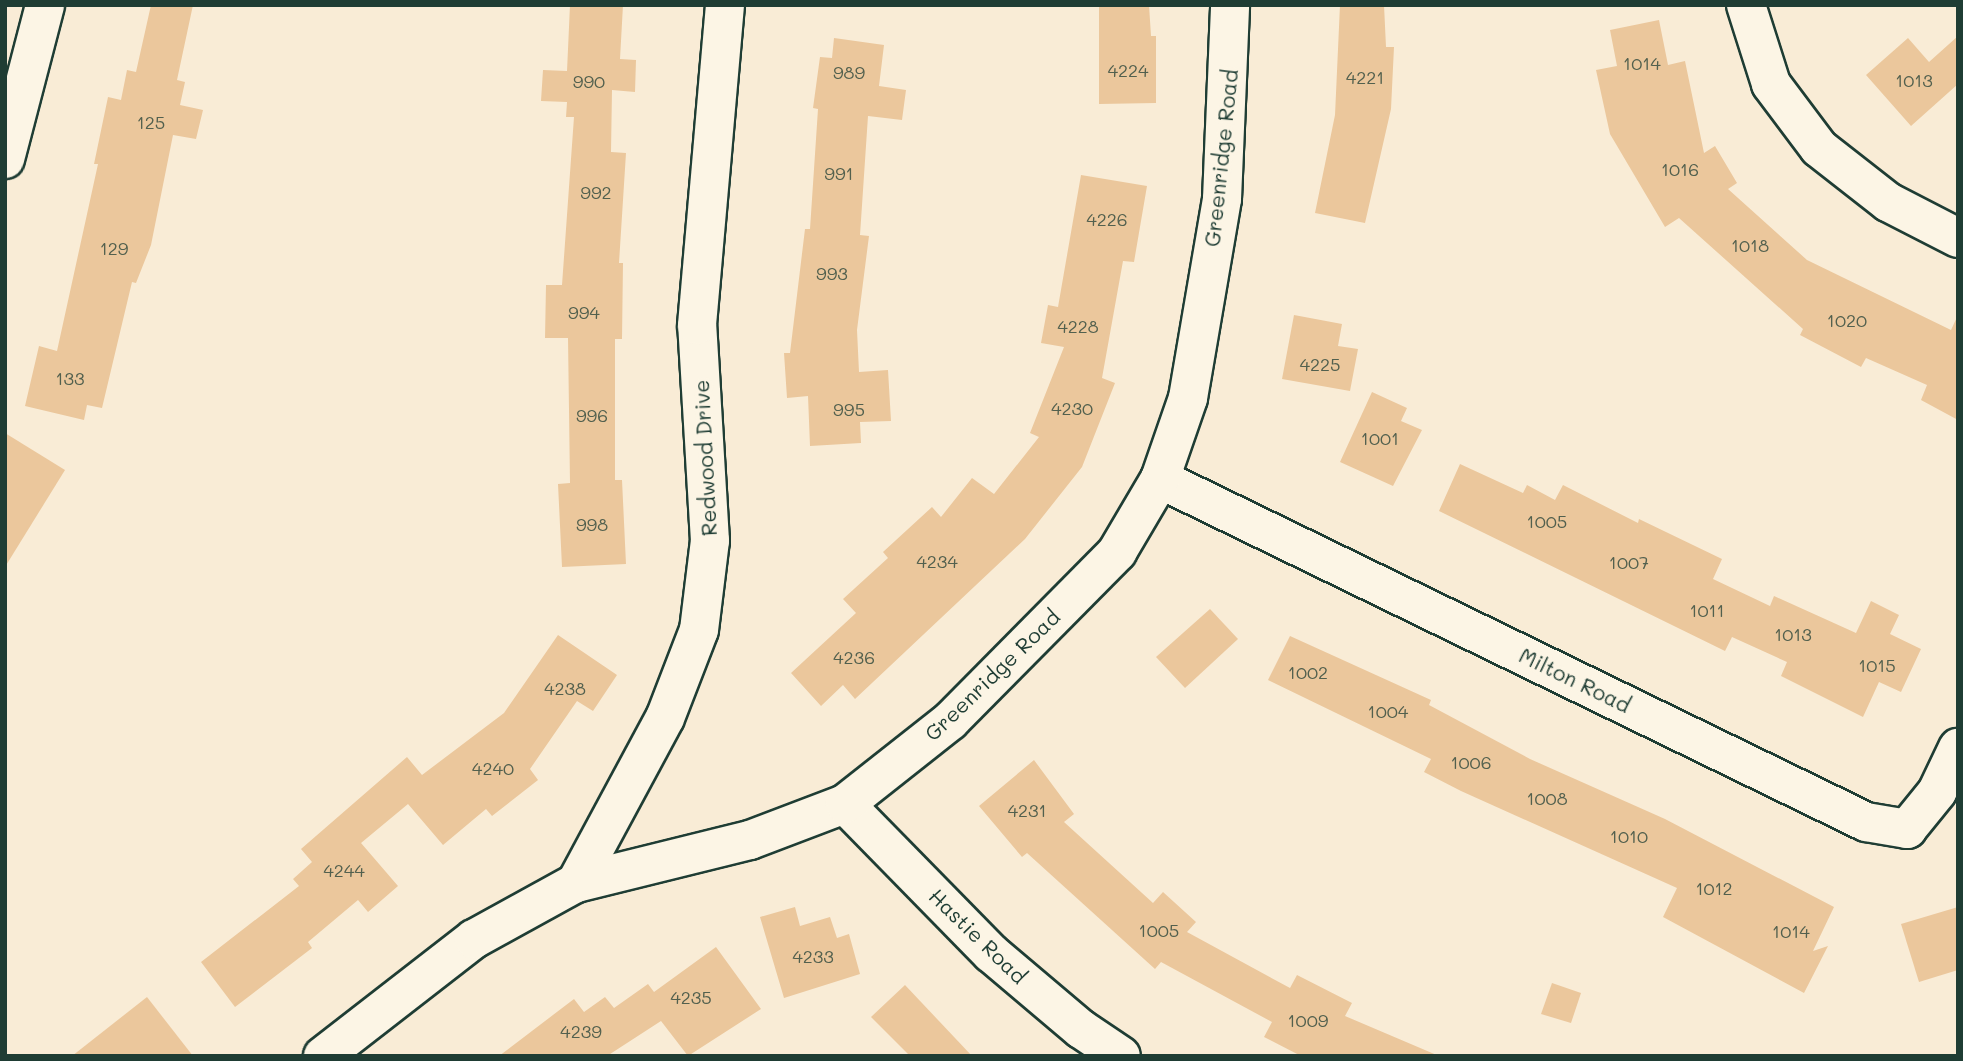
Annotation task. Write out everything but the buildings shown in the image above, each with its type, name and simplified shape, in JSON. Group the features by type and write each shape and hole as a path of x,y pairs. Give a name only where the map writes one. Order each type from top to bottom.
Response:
{"street":[{"path":"5,159 45,5"},
{"name":"Redwood Drive","path":"576,883 665,718 699,630 710,541 697,325 725,5"},
{"name":"Greenridge Road","path":"323,1056 474,940 576,883 750,840 845,804 950,721 1117,552 1160,479 1188,398 1222,199 1230,5"},
{"path":"1746,5 1771,84 1819,148 1888,202 1958,238"},
{"name":"Milton Road","path":"1160,479 1866,822 1907,829 1937,792 1958,748"},
{"name":"Hastie Road","path":"845,804 991,953 1081,1029 1121,1056"}]}
